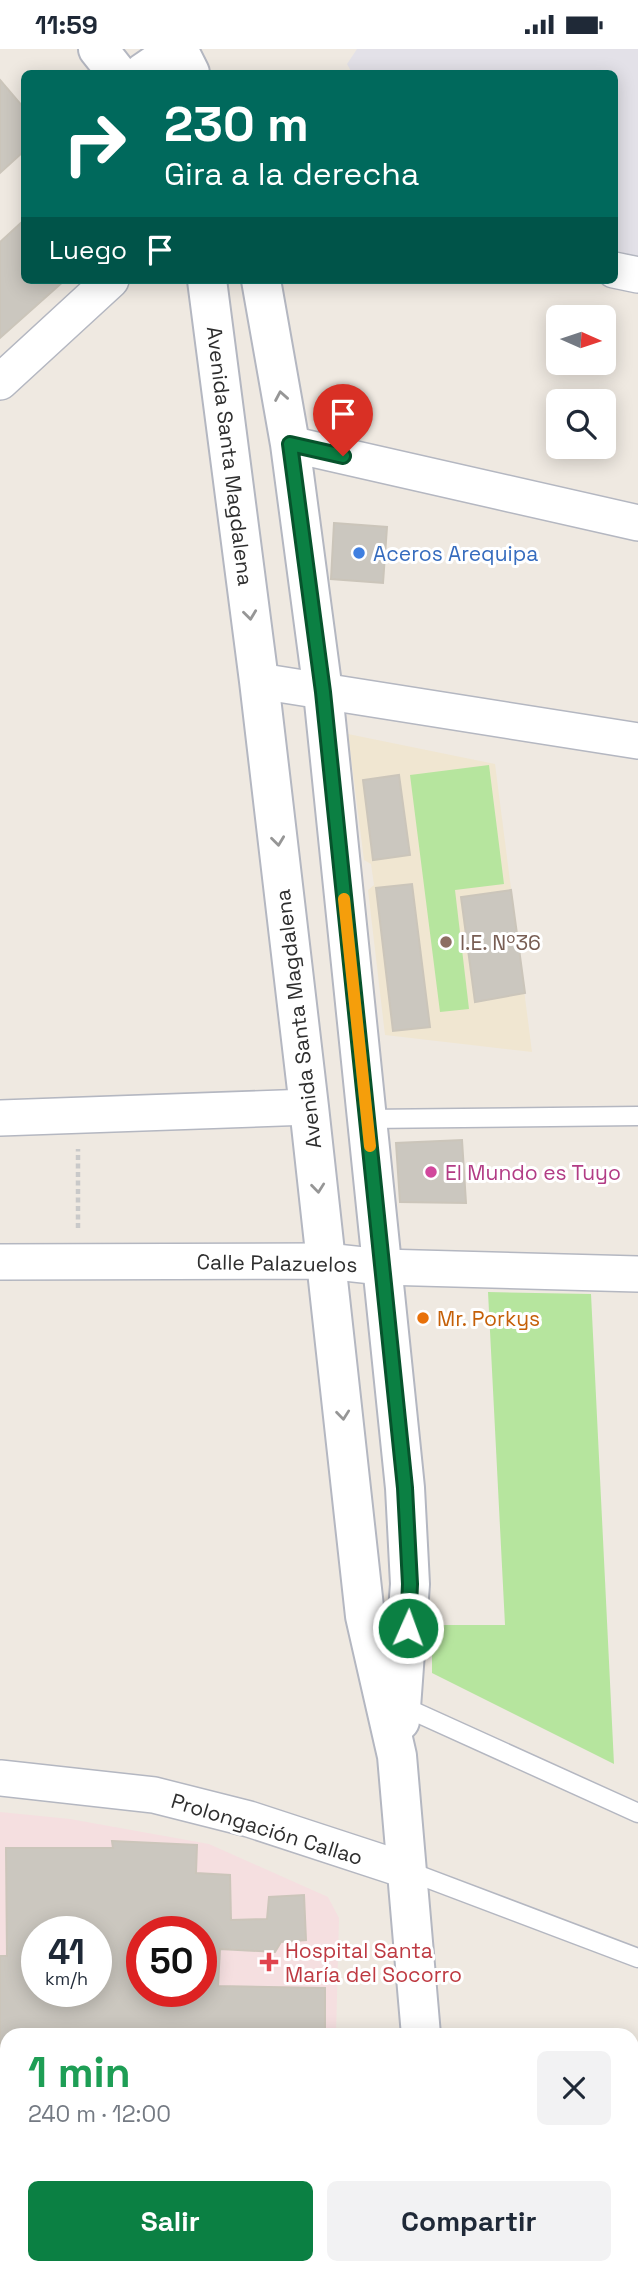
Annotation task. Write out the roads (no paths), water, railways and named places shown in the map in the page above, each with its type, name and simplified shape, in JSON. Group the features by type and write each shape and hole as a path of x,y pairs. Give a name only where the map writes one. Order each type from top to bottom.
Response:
{"main road":[{"path":"98,49 115,70"},
{"path":"147,70 178,49 188,70"},
{"name":"Avenida Santa Magdalena","path":"208,284 259,681 365,1616 397,1756 420,2028"},
{"name":"Avenida Santa Magdalena","path":"262,284 290,444 323,692 405,1488 410,1584 397,1756"}],"street":[{"path":"618,271 638,275"},
{"path":"0,381 107,284"},
{"path":"290,444 638,523"},
{"path":"259,681 638,741"},
{"path":"0,1118 309,1108"},
{"name":"Calle Palazuelos","path":"0,1262 326,1261 382,1267 638,1274"},
{"name":"Prolongación Callao","path":"0,1778 154,1795 248,1819 408,1871"}],"lane":[{"path":"367,1119 638,1116"},
{"path":"402,1706 638,1813"},
{"path":"408,1871 638,1958"}],"place":[{"name":"Aceros Arequipa","path":"359,553"},
{"name":"I.E. Nº36","path":"446,942"},
{"name":"El Mundo es Tuyo","path":"431,1172"},
{"name":"Mr. Porkys","path":"423,1318"},
{"name":"Hospital Santa María del Socorro","path":"269,1962"}]}
